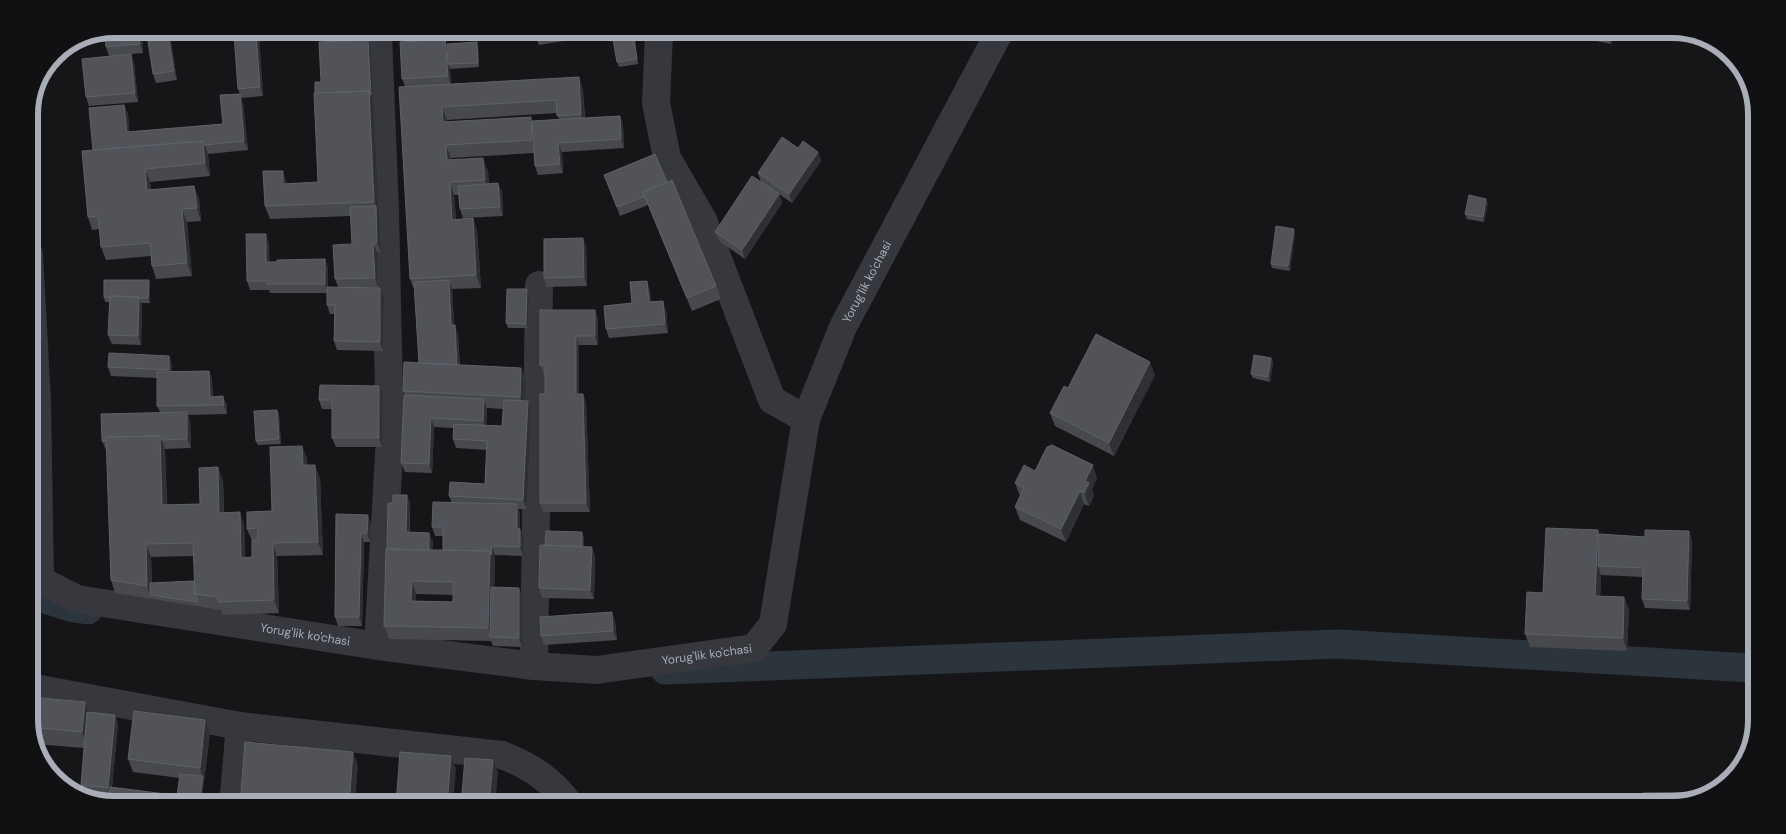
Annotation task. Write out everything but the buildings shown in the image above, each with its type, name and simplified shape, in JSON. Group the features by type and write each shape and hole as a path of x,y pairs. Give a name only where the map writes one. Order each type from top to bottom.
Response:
{"street":[{"path":"378,37 386,211 390,437 378,646"},
{"path":"659,37 656,103 667,158 703,220 772,400 806,419"},
{"name":"Yorug'lik ko'chasi","path":"38,579 78,599 378,646 534,666 596,670 754,648 772,624 806,419 843,327 997,37"},
{"path":"534,666 538,285"},
{"path":"38,689 240,726 502,755 527,764 549,780 562,796"},
{"path":"234,796 240,726"}],"waterway":[{"path":"38,597 73,608 88,610"},
{"path":"665,670 1338,644 1748,668"}]}
